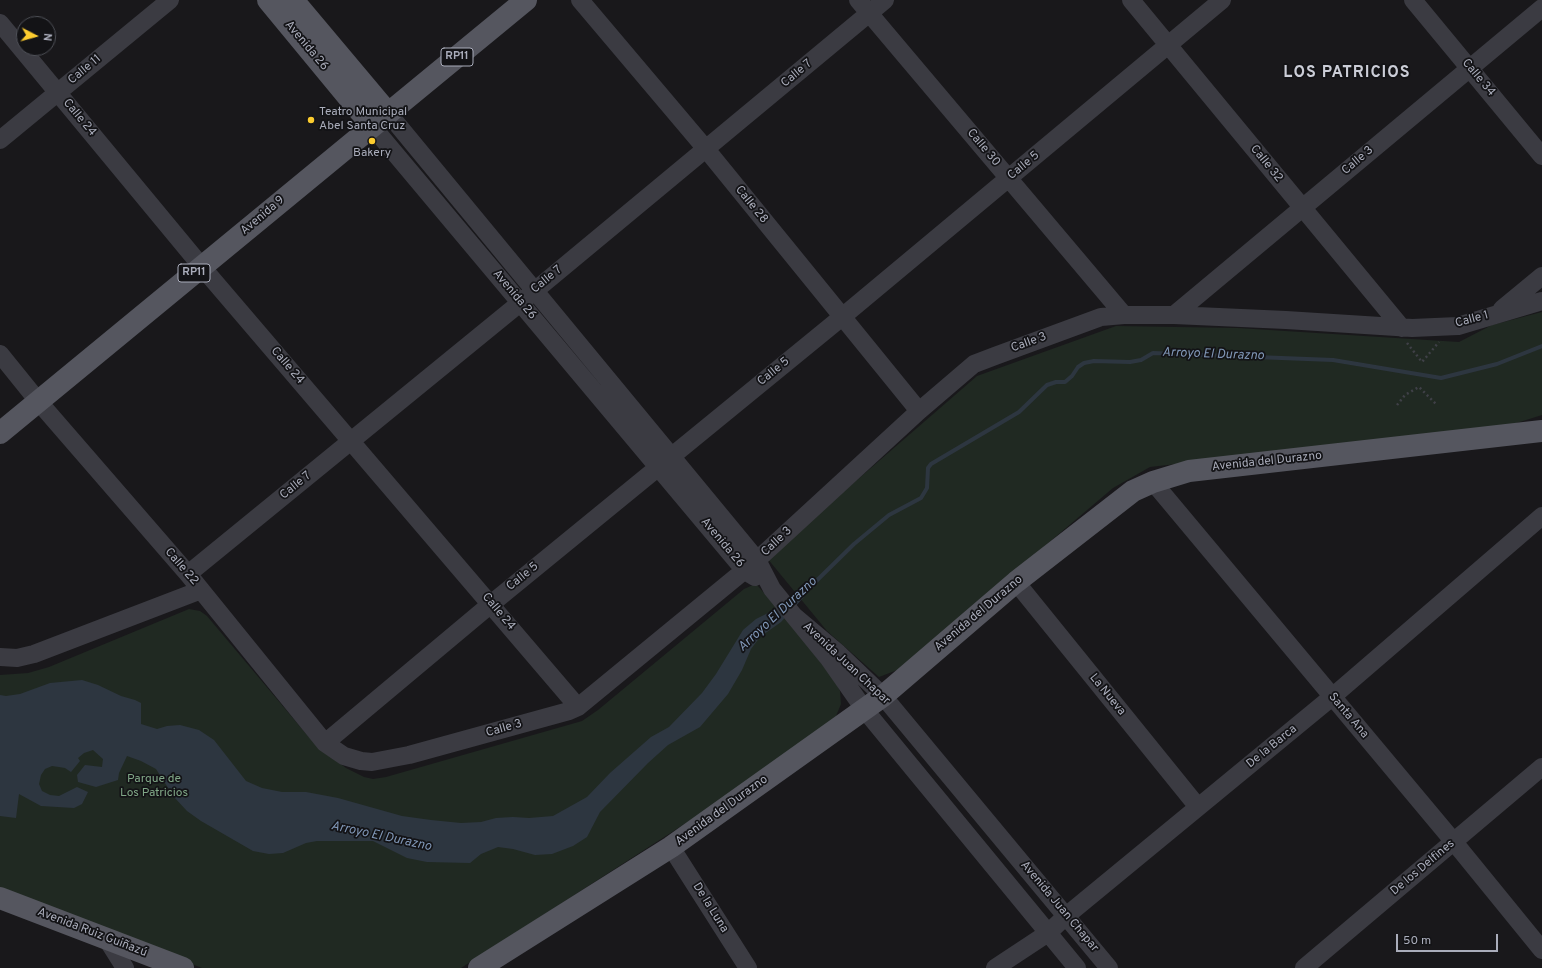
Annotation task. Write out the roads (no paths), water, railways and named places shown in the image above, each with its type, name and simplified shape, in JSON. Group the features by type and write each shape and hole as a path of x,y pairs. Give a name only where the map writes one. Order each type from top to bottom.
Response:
{"main road":[{"name":"Avenida 26","path":"268,0 380,120"},
{"name":"Avenida 26","path":"293,0 380,120"},
{"name":"Avenida 9","path":"0,433 526,0"},
{"name":"Avenida del Durazno","path":"480,968 672,847 883,696 1016,582 1132,491 1153,482 1189,471 1542,431"},
{"name":"Avenida Ruiz Guiñazú","path":"0,898 183,968"}],"street":[{"name":"Calle 11","path":"0,140 170,0"},
{"name":"Calle 28","path":"580,0 706,150 919,411"},
{"name":"Calle 7","path":"188,574 706,150 864,7 885,0"},
{"name":"Calle 32","path":"1131,0 1302,208 1407,328"},
{"name":"Calle 5","path":"325,743 664,461 842,317 1222,0"},
{"name":"Calle 34","path":"1413,0 1542,156"},
{"name":"Calle 30","path":"864,7 1124,315"},
{"name":"Calle 3","path":"372,762 409,755 569,711 578,707 751,566 919,411 974,364 1101,317 1124,315 1174,315 1542,8"},
{"name":"Calle 24","path":"0,23 202,266 578,707"},
{"name":"Avenida 26","path":"380,120 534,291 664,461 794,616"},
{"name":"Avenida 26","path":"380,120 520,302 664,461"},
{"name":"Calle 1","path":"1174,315 1286,320 1407,328 1458,326 1497,314 1542,276"},
{"path":"1497,314 1542,301"},
{"name":"Calle 22","path":"0,354 38,402 202,590 325,743 344,756 361,761 372,762"},
{"name":"Santa Ana","path":"1153,482 1454,842 1542,950"},
{"name":"De la Barca","path":"995,968 1048,933 1066,916 1332,697 1542,516"},
{"name":"La Nueva","path":"1016,582 1198,807"},
{"path":"0,657 17,658 34,654 202,590"},
{"name":"Avenida Juan Chapar","path":"794,616 838,653 883,696 1109,968"},
{"name":"Avenida Juan Chapar","path":"794,616 829,659 864,709 1077,968"},
{"name":"De los Delfines","path":"1304,968 1542,766"},
{"name":"De la Luna","path":"672,847 748,968"},
{"path":"106,938 125,968"}],"water":[{"path":"807,590 804,597 781,622 760,637 751,649 742,670 728,694 700,727 668,745 648,763 600,812 587,837 573,846 552,854 535,855 513,849 498,847 481,854 470,863 427,862 407,858 373,841 317,841 306,843 283,853 269,854 253,851 201,821 187,811 174,797 156,769 141,761 127,756 119,773 118,780 96,787 78,782 77,775 85,765 102,767 103,759 93,750 84,753 78,758 80,761 71,772 65,768 52,766 45,769 41,775 39,784 42,791 50,795 59,796 77,787 88,792 82,804 74,808 41,806 19,794 16,818 0,816 0,695 6,696 20,694 50,683 82,680 141,703 141,724 157,729 167,726 180,725 199,730 214,740 246,781 262,788 282,792 306,792 338,798 402,816 461,823 481,822 496,818 553,816 587,797 610,773 651,737 669,727 702,693 716,674 743,630 756,619"}],"waterway":[{"name":"Arroyo El Durazno","path":"804,593 854,544 889,515 921,498 927,488 928,468 931,464 1019,412 1047,385 1056,382 1065,382 1072,376 1078,367 1084,363 1094,361 1130,362 1141,360 1153,353 1333,360 1441,378 1497,364 1542,346"}],"place":[{"name":"Teatro Municipal Abel Santa Cruz","path":"311,120"},
{"name":"Bakery","path":"372,141"}],"district":[{"name":"LOS PATRICIOS","path":"1347,74"}],"park label":[{"name":"Parque de Los Patricios","path":"154,787"}]}
